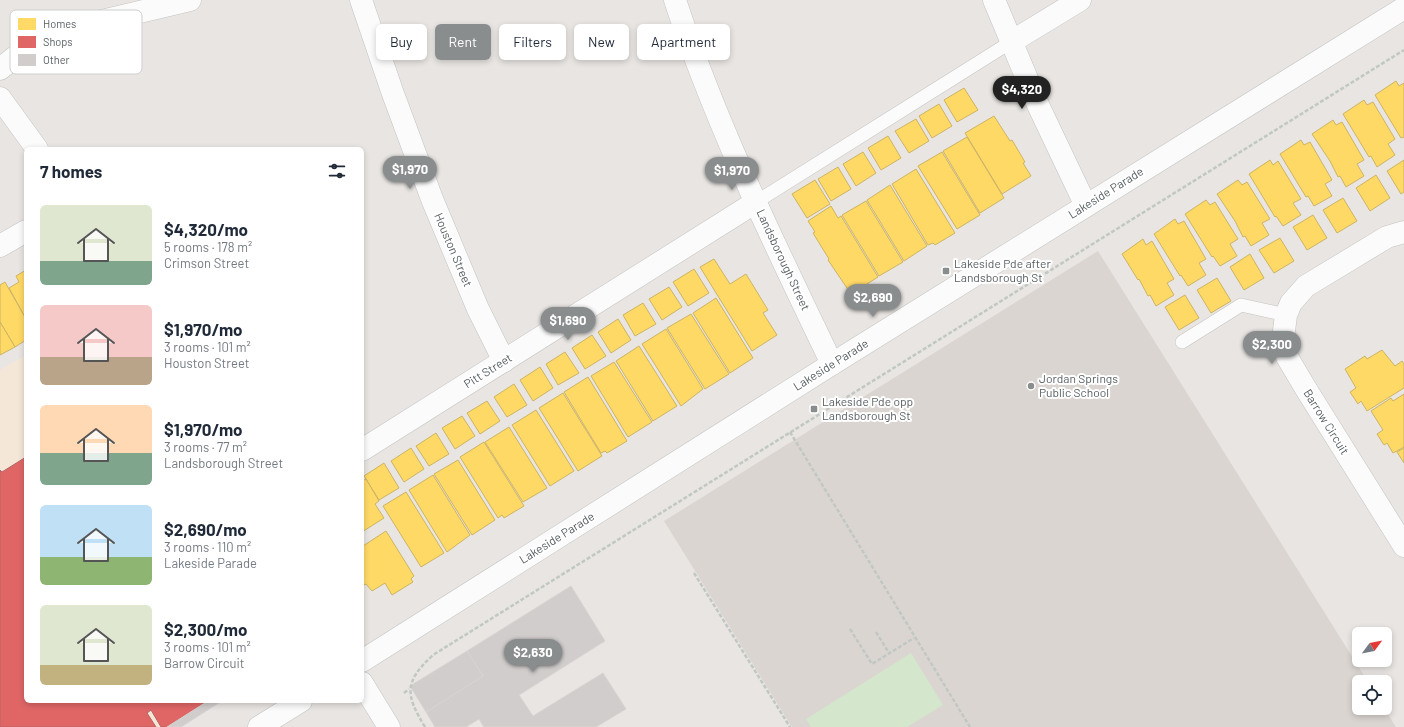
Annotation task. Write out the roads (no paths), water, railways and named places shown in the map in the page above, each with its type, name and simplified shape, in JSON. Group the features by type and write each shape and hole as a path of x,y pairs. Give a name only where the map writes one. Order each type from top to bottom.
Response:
{"street":[{"path":"142,12 190,0"},
{"name":"Houston Street","path":"362,0 392,91 432,199 478,309 504,361"},
{"name":"Landsborough Street","path":"675,0 710,95 756,202 832,364"},
{"path":"994,0 1011,42 1086,206"},
{"path":"1011,42 1080,0"},
{"name":"Lakeside Parade","path":"364,661 832,364 1404,8"},
{"path":"0,69 10,61"},
{"path":"0,98 36,147"},
{"name":"Pitt Street","path":"364,449 756,202"},
{"path":"0,246 24,232"},
{"name":"Barrow Circuit","path":"1404,232 1387,237 1306,286 1297,295 1286,315 1283,338 1288,357 1404,546"},
{"path":"364,686 389,727"},
{"path":"259,727 298,703"}],"lane":[{"path":"756,202 1011,42"},
{"path":"1182,342 1241,305 1286,315"}],"place":[{"name":"Lakeside Pde after Landsborough St","path":"946,271"},
{"name":"Jordan Springs Public School","path":"1031,386"},
{"name":"Lakeside Pde opp Landsborough St","path":"814,409"}]}
